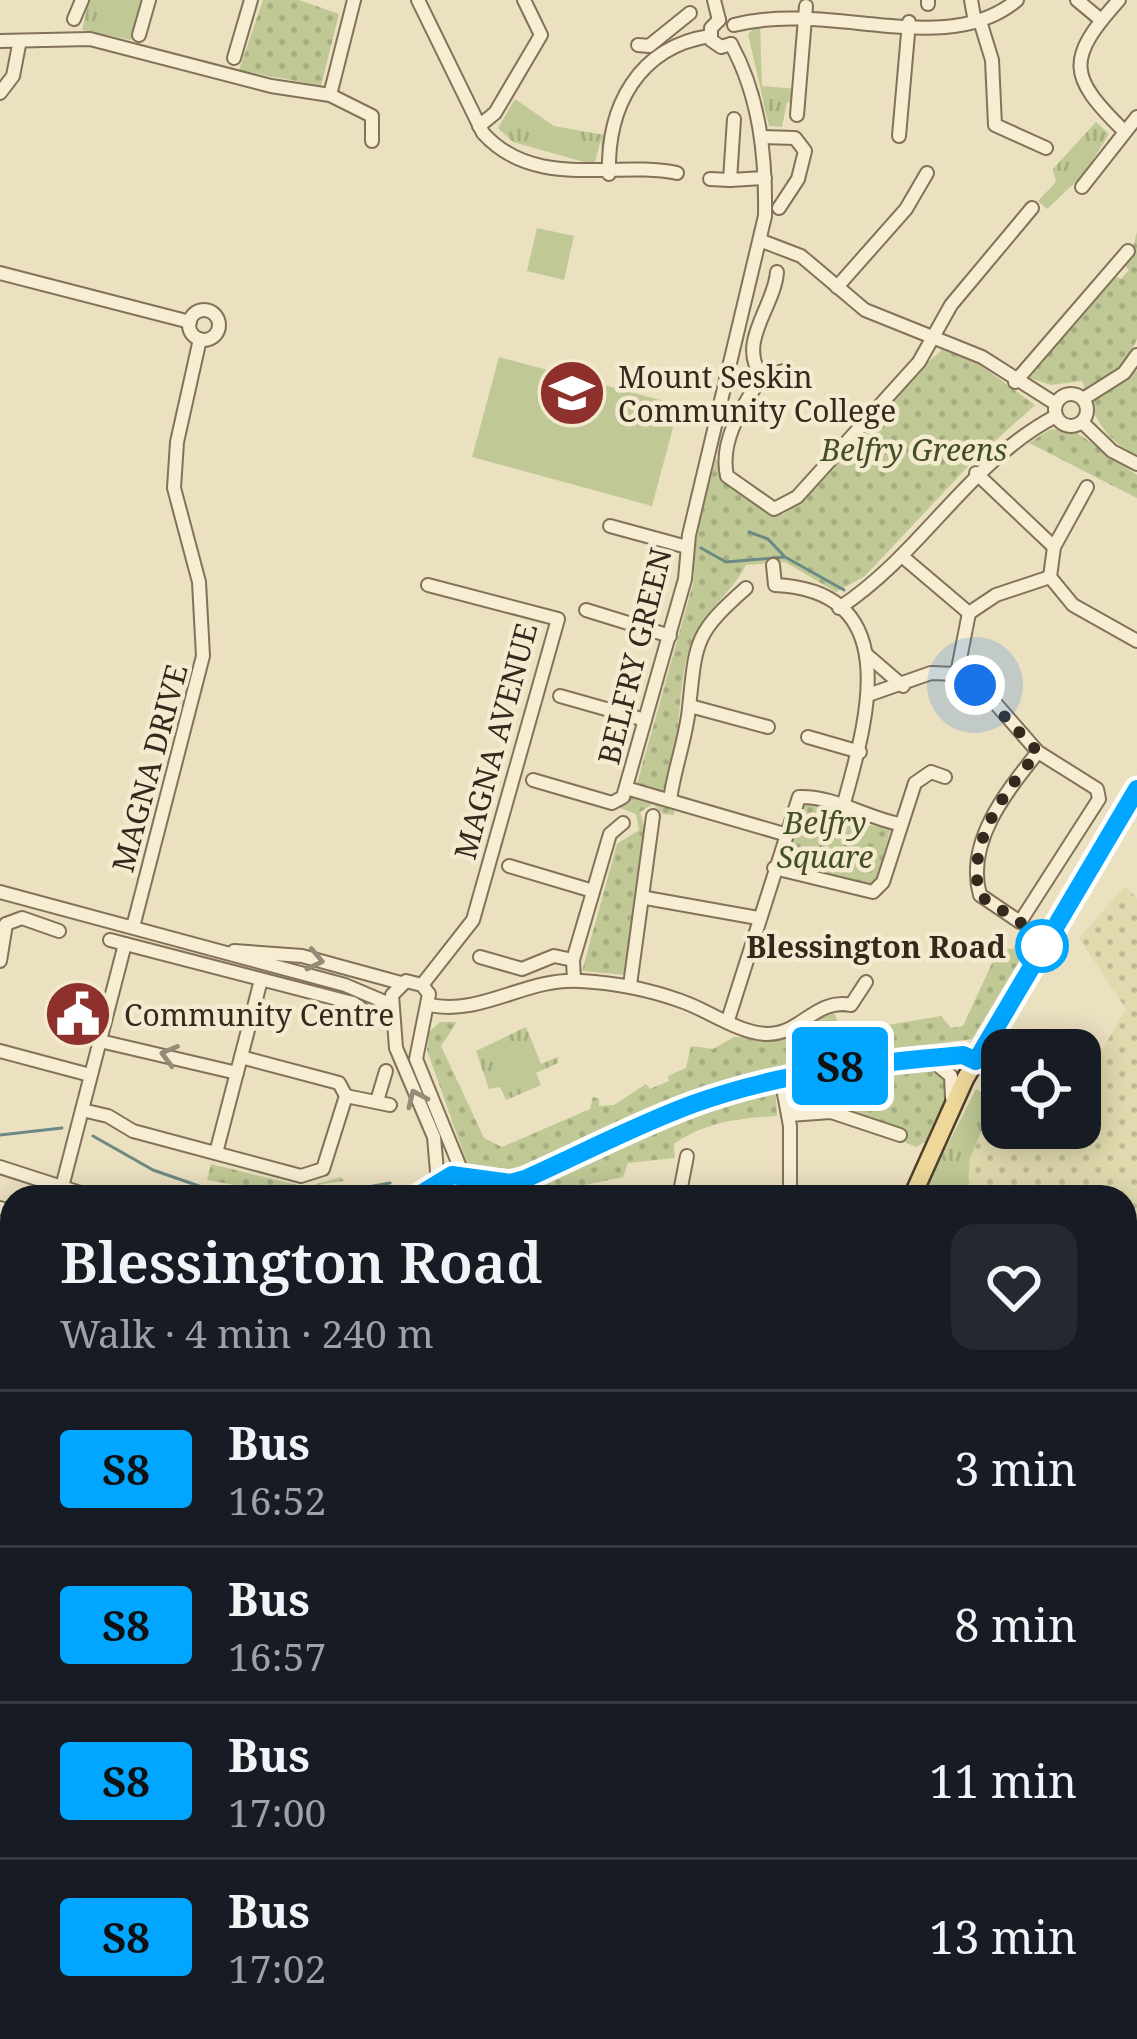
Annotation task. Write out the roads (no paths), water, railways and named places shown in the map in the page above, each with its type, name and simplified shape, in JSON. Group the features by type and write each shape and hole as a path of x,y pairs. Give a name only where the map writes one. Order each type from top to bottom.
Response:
{"main road":[{"path":"917,1185 976,1061 1137,789"}],"street":[{"path":"74,19 82,0"},
{"path":"139,35 149,0"},
{"path":"234,58 251,0"},
{"path":"330,95 354,0"},
{"path":"418,0 479,126 494,145 578,172 677,172"},
{"path":"479,126 495,113 541,35 524,0"},
{"path":"710,36 717,46 731,44 714,0"},
{"path":"971,0 992,60 995,125 1046,148"},
{"path":"609,174 610,134 632,79 726,23 762,11 806,6 864,11 909,22 977,22 998,16 1016,0"},
{"path":"1077,0 1101,20"},
{"path":"1119,0 1078,60 1079,80 1123,130"},
{"path":"797,115 806,6"},
{"path":"659,59 644,45 690,13"},
{"path":"899,136 909,22"},
{"path":"0,41 19,44 74,36 271,86 330,95 372,116 372,141"},
{"path":"0,93 13,76 19,44"},
{"name":"BELFRY GREEN","path":"626,788 670,636 688,541 761,242 765,178 760,136 748,80 731,44"},
{"path":"1082,187 1137,117"},
{"path":"730,180 734,119"},
{"path":"760,136 789,136 805,151 798,179 779,208"},
{"path":"837,287 906,209 927,173"},
{"path":"710,178 765,178"},
{"path":"800,382 784,371 763,376 736,417 724,466 727,476 774,509 797,497 934,341 951,305 1032,208"},
{"path":"761,242 801,256 865,310 982,357 1056,410 1068,426 1082,422"},
{"path":"1015,382 1128,251"},
{"path":"763,376 754,363 755,338 777,272"},
{"name":"MAGNA DRIVE","path":"0,273 190,322 199,311 217,317 218,332 200,339 174,488 199,582 203,656 133,927"},
{"path":"190,322 200,339"},
{"path":"1083,399 1136,362"},
{"path":"839,608 903,557 976,473 1056,410 1068,394 1083,399 1087,408 1082,422"},
{"path":"1082,422 1112,452 1137,464"},
{"path":"976,473 1054,547"},
{"path":"1087,487 1054,547 1050,578 1073,605 1137,641"},
{"path":"610,526 688,541"},
{"path":"903,557 969,613"},
{"path":"773,565 775,585 839,608 867,655 903,686"},
{"path":"957,674 969,613 996,595 1050,578"},
{"name":"MAGNA AVENUE","path":"422,985 472,920 558,620 428,585"},
{"path":"670,800 690,706 689,675 701,632 746,589"},
{"path":"586,610 670,636"},
{"path":"844,803 871,694 867,655"},
{"path":"871,694 931,673 957,674 996,704 1038,752 1096,789 1099,799 1020,922 980,896 975,878 1002,796 1038,752"},
{"path":"560,695 645,720"},
{"path":"690,706 768,727"},
{"path":"808,737 860,752"},
{"path":"774,868 873,892 883,882 899,824 922,773 945,777"},
{"path":"533,780 612,803 626,788 784,834"},
{"path":"728,1020 799,797 844,803 858,813 899,824"},
{"path":"630,985 646,898 653,816"},
{"path":"574,980 573,960 610,834 623,824"},
{"path":"508,866 593,891"},
{"path":"0,892 345,985 412,1019 425,1010 468,1009 514,991 574,980 630,985 766,1034 798,1024 823,1005 851,1005 866,982"},
{"path":"646,898 758,918"},
{"path":"0,961 3,922 22,918 58,931"},
{"path":"62,1185 100,1041 117,942 353,1004 364,1010 363,1017"},
{"path":"227,952 302,956 422,985 425,1010 416,1060 469,1185"},
{"path":"479,956 522,969 554,956 573,960"},
{"path":"216,1153 261,980"},
{"path":"401,982 392,995 396,1048 434,1137 436,1185"},
{"path":"100,1041 237,1073"},
{"path":"0,1052 90,1075"},
{"path":"506,1185 691,1104 781,1078 928,1058 963,1055 976,1061"},
{"path":"82,1110 108,1116 133,1131 301,1176 323,1169 346,1096 339,1083 241,1057"},
{"path":"928,1058 951,1076 948,1117"},
{"path":"346,1096 384,1103 386,1071"},
{"path":"781,1078 790,1114 790,1185"},
{"path":"790,1114 831,1112 900,1135"},
{"path":"681,1185 687,1156"},
{"path":"0,1167 59,1185"},
{"path":"441,1185 452,1175 511,1183"}],"waterway":[{"path":"749,532 768,539 784,556"},
{"path":"701,548 726,562 785,557 844,590"},
{"path":"0,1135 62,1128"},
{"path":"93,1136 153,1170 196,1185"},
{"path":"379,1185 390,1183"}],"place":[{"name":"Mount Seskin Community College","path":"572,393"},
{"name":"Blessington Road","path":"1042,946"},
{"name":"Community Centre","path":"78,1014"}],"park label":[{"name":"Belfry Greens","path":"914,449"},
{"name":"Belfry Square","path":"825,839"}]}
